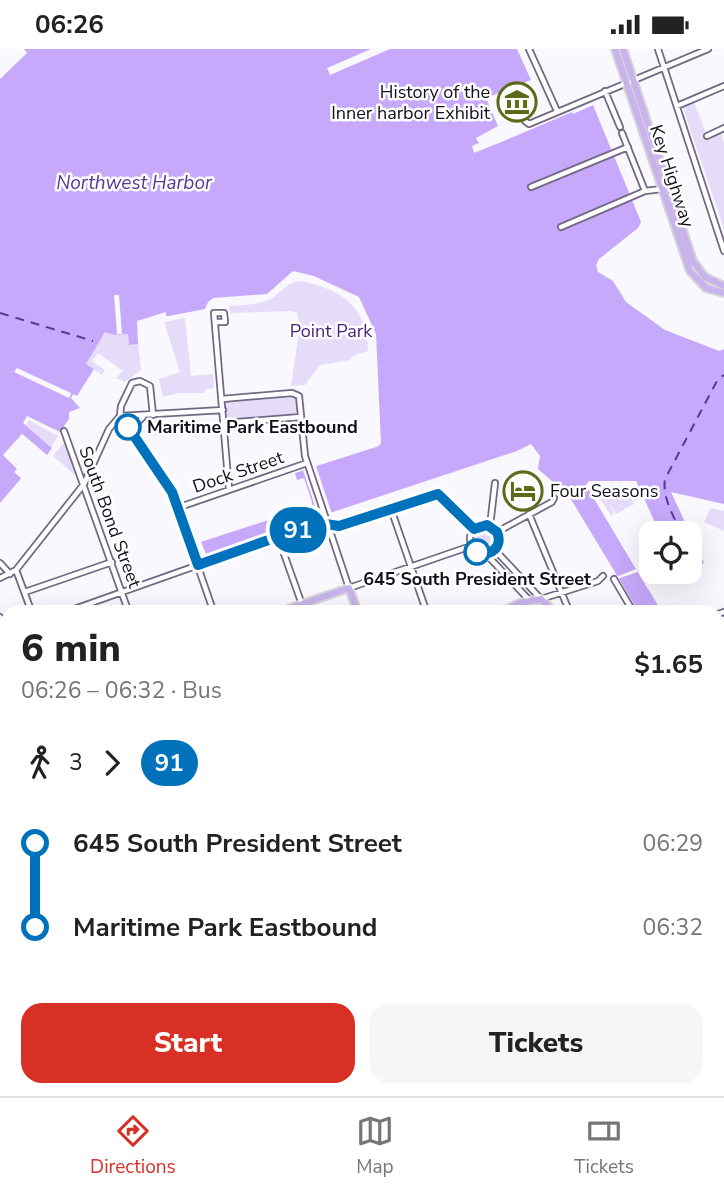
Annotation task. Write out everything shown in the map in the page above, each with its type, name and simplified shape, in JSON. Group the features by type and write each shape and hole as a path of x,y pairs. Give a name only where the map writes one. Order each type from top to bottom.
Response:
{"main road":[{"name":"Key Highway","path":"615,49 630,81"},
{"name":"Key Highway","path":"623,49 630,81 696,267 710,281 724,286"},
{"name":"Key Highway","path":"666,188 690,271 706,288 724,293"},
{"path":"299,605 349,587 355,605"},
{"path":"521,605 541,599 547,605"},
{"path":"531,602 534,605"}],"street":[{"path":"529,49 556,111"},
{"path":"658,49 724,251"},
{"path":"525,121 529,124 708,49"},
{"path":"677,106 724,86"},
{"path":"605,91 645,191"},
{"path":"707,136 724,128"},
{"path":"531,187 628,147"},
{"path":"561,227 645,191 666,188"},
{"path":"216,323 229,490"},
{"path":"0,577 16,570 84,484 109,429 120,416 121,406 131,385 140,381 148,384 151,389 153,415"},
{"path":"222,399 292,393 298,395 307,465 349,587 471,545"},
{"path":"120,416 223,410"},
{"path":"120,416 172,492 212,605"},
{"path":"135,438 138,422 146,416"},
{"path":"224,423 301,417"},
{"name":"South Bond Street","path":"64,431 126,605"},
{"name":"Dock Street","path":"177,507 307,465"},
{"path":"490,526 495,483"},
{"path":"85,605 316,524 339,526 438,494 474,529"},
{"path":"497,532 552,502 554,498"},
{"path":"391,509 425,605"},
{"path":"529,514 566,605"},
{"path":"486,554 495,550 499,542 497,532 490,526 482,525 474,529 470,536 471,545 477,552 486,554 531,602"},
{"path":"278,537 302,604"},
{"path":"495,550 541,599 598,581 603,576"},
{"path":"25,592 112,562"},
{"path":"0,563 10,574"},
{"path":"16,570 29,605"},
{"path":"614,579 629,605"}],"green space":[{"path":"694,102 708,139 721,134 724,143 724,229 683,108"},
{"name":"Point Park","path":"301,281 328,289 350,303 363,323 368,351 354,355 350,360 320,365 305,385 291,386 300,325 297,313 230,313 229,306 263,302 291,284"},
{"path":"185,318 191,376 213,374 214,388 205,389 205,393 179,393 163,397 159,379 180,372 164,322"},
{"path":"105,331 114,335 128,334 129,345 138,344 141,370 125,382 116,378 123,371 98,353 92,361 105,370 102,375 86,364"},
{"path":"292,395 297,399 298,411 293,415 229,420 226,416 227,401"},
{"path":"29,420 58,436 51,447 26,425"},
{"path":"65,441 76,474 75,475 53,456"},
{"path":"599,486 633,486 639,499 635,501 630,495 634,504 616,514 608,502 614,513 611,516 595,490"},
{"path":"710,508 724,511 724,531 704,522"},
{"path":"485,528 496,535 497,540 490,551 485,552 474,545 473,540 480,529"}],"water":[{"name":"Northwest Harbor","path":"24,49 517,49 531,80 486,98 498,126 476,138 478,142 495,135 499,143 593,105 641,222 638,228 599,259 596,265 598,272 613,281 626,302 665,330 719,351 724,349 724,504 671,492 684,521 654,521 636,481 586,485 639,574 639,584 645,584 658,605 635,605 569,496 538,469 540,456 531,444 517,451 206,554 201,542 311,506 304,478 297,480 295,473 379,446 381,443 376,334 359,297 314,276 293,271 267,294 213,298 205,309 169,316 166,316 166,312 137,321 138,344 129,345 128,334 114,335 105,332 86,364 94,369 77,396 73,394 71,398 80,408 69,412 69,419 60,432 27,416 23,423 52,448 47,455 22,434 4,455 24,475 0,503 0,79 27,53"}],"pier":[{"path":"371,49 390,49 330,75 327,68"},
{"path":"499,127 496,132 500,139 504,137 506,140 474,153 472,146 479,143 477,139"},
{"path":"114,295 119,295 122,334 117,334"},
{"path":"17,368 71,393 69,398 14,372"},
{"path":"22,434 49,457 45,458 22,439 8,455 27,473 27,477 24,475 22,479 14,472 17,469 3,455"},
{"path":"315,463 332,514 319,518 303,470"},
{"path":"589,481 636,481 654,521 650,521 633,485 590,485 639,567 639,574 617,579 616,577 636,569 586,485"}],"ferry route":[{"path":"0,313 93,341"},
{"path":"676,521 667,500 665,479 718,379 724,375"}],"bus line":[{"name":"91","path":"128,427 172,492 198,565 311,525 319,523 339,526 438,494 474,529 487,525 497,532 499,542 495,550 486,554 477,552"}],"place":[{"name":"History of the Inner harbor Exhibit","path":"517,102"},
{"name":"Maritime Park Eastbound","path":"128,427"},
{"name":"Four Seasons","path":"523,491"},
{"name":"645 South President Street","path":"477,552"}]}
